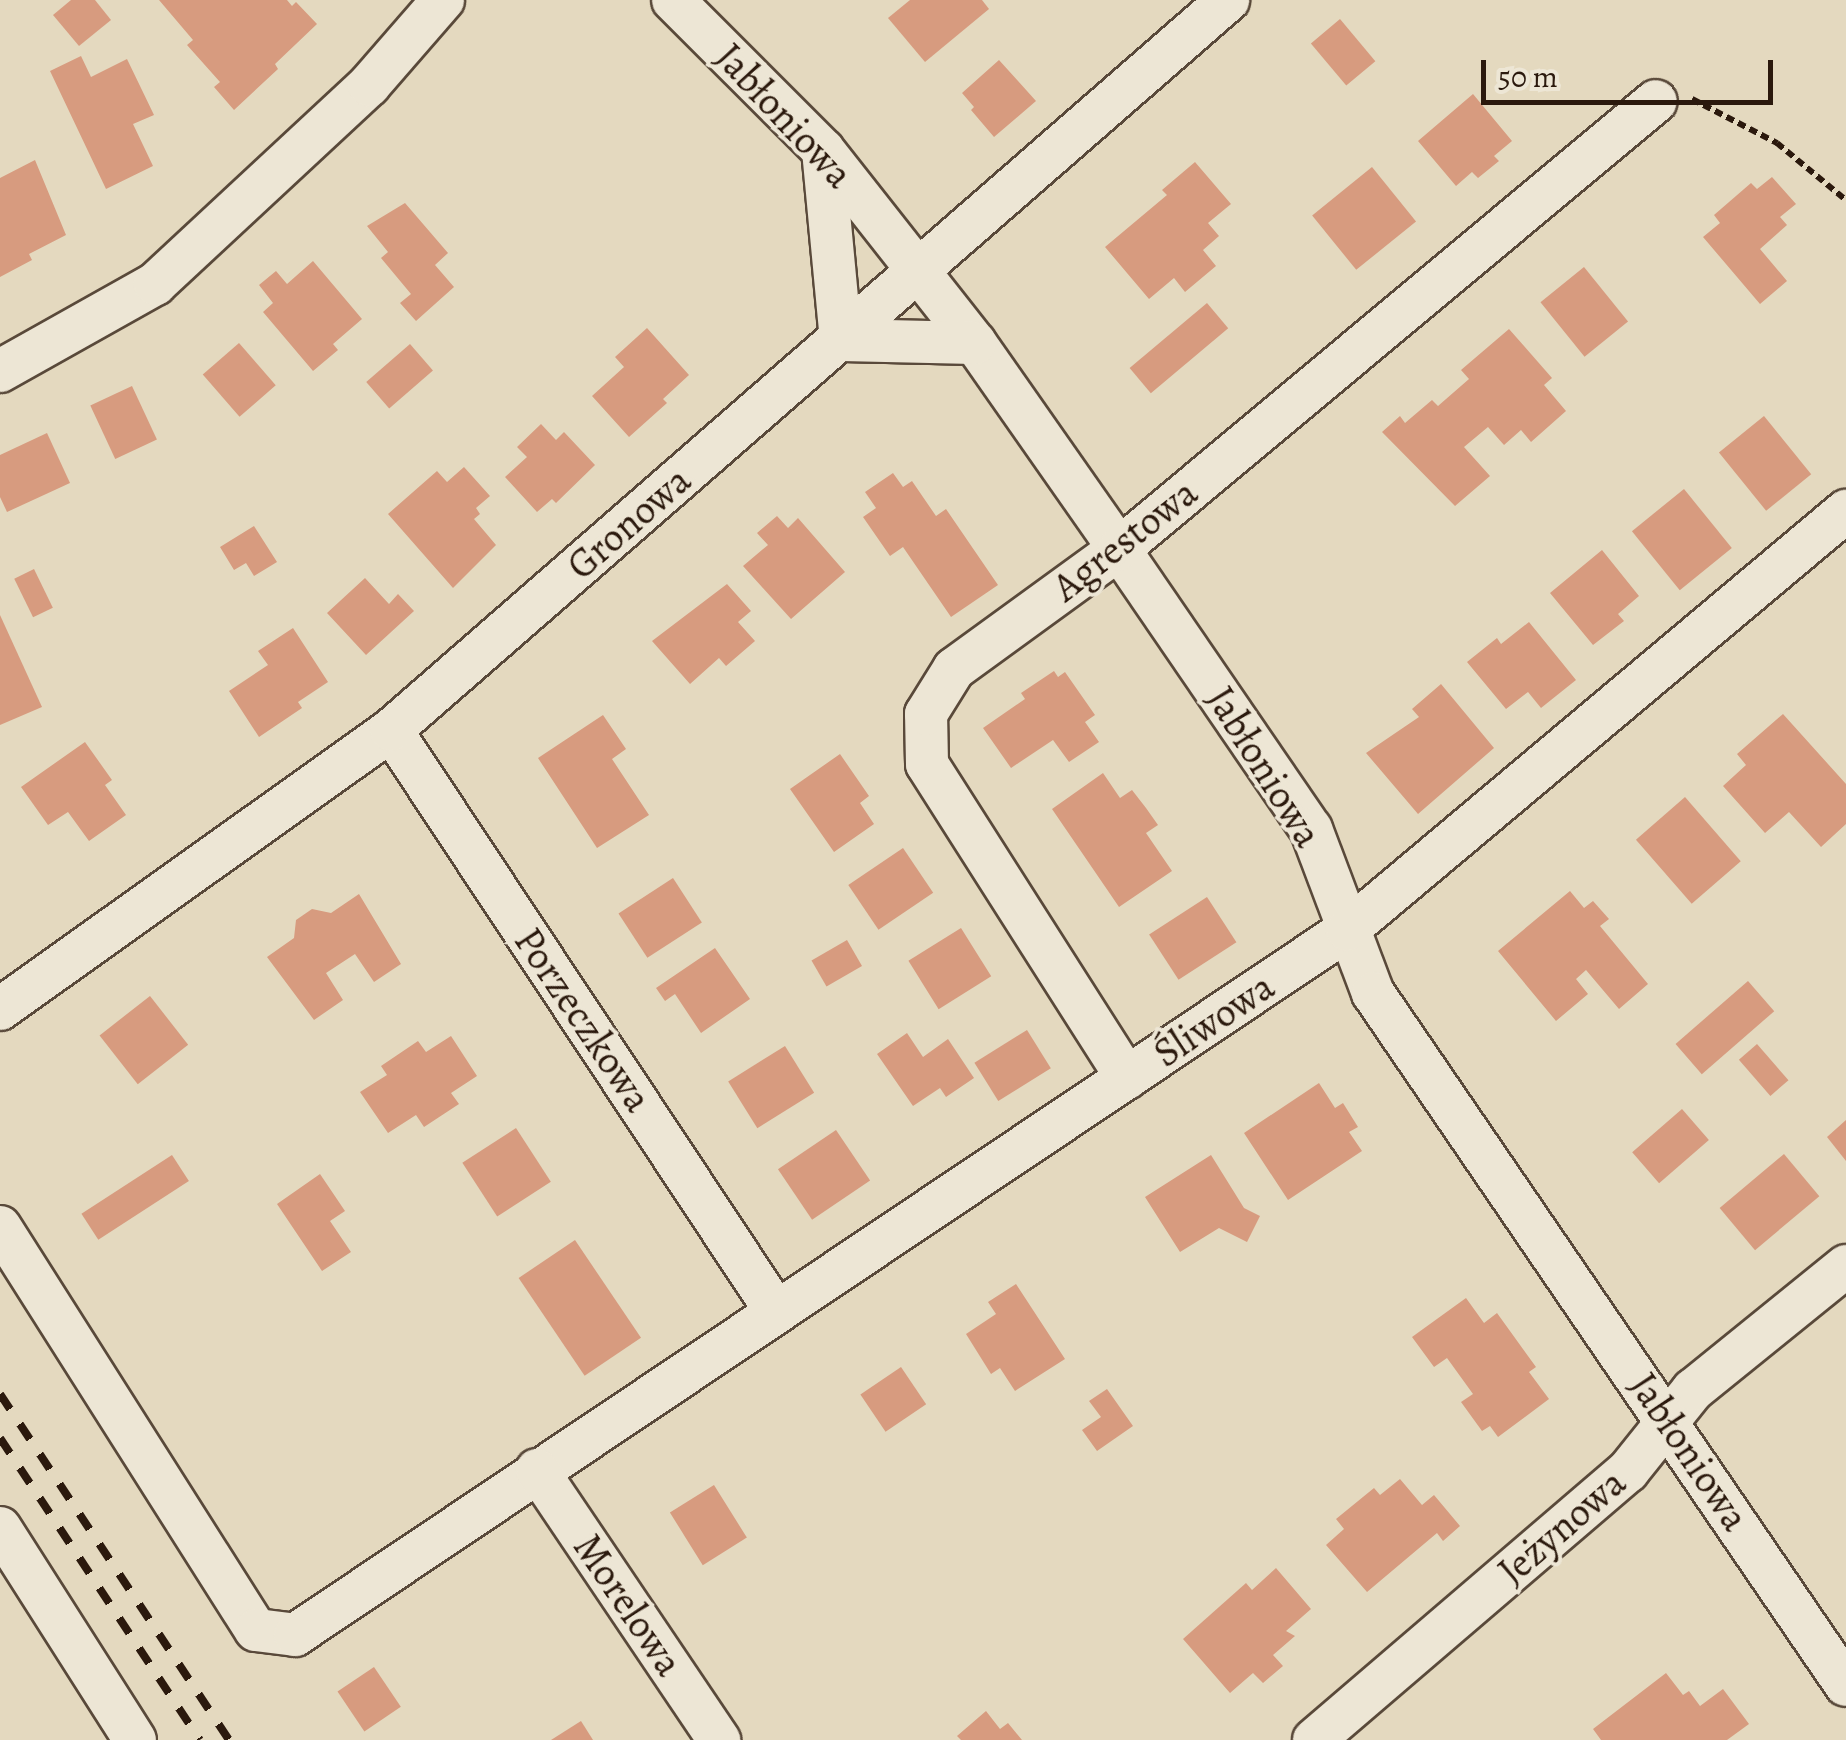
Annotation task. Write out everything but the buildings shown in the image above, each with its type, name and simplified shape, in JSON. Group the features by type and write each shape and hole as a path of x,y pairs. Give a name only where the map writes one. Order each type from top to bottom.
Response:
{"street":[{"path":"0,371 156,284 369,85 443,0"},
{"name":"Jabłoniowa","path":"672,0 823,150 975,343 1119,549 1311,829 1372,993 1670,1422 1846,1685"},
{"name":"Gronowa","path":"0,1009 390,730 1228,0"},
{"name":"Agrestowa","path":"1127,1078 928,764 926,714 954,669 1119,549 1656,101"},
{"path":"823,150 842,340 975,343"},
{"name":"Śliwowa","path":"0,1227 256,1630 295,1635 775,1310 1348,930 1846,511"},
{"name":"Porzeczkowa","path":"390,730 775,1310"},
{"name":"Jeżynowa","path":"1314,1740 1628,1471 1693,1390 1846,1266"},
{"name":"Morelowa","path":"538,1470 719,1740"},
{"path":"0,1528 135,1740"}],"path":[{"path":"1656,101 1696,98 1777,143 1846,200"}],"railway":[{"path":"0,1394 229,1740"},
{"path":"0,1438 200,1740"}]}
